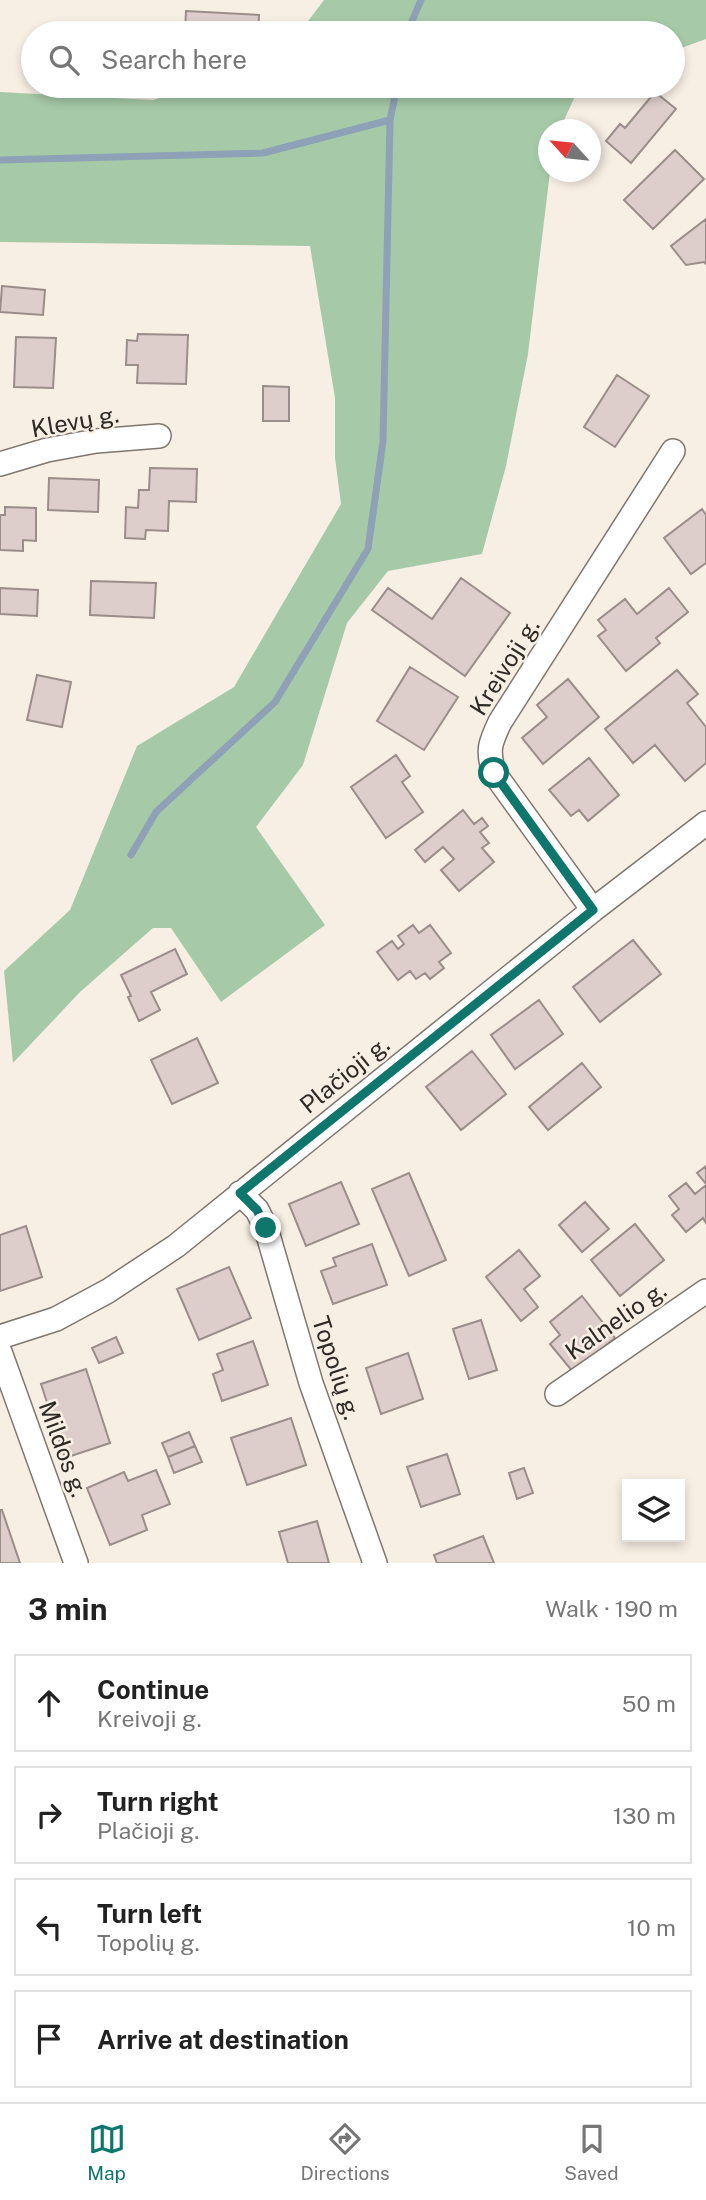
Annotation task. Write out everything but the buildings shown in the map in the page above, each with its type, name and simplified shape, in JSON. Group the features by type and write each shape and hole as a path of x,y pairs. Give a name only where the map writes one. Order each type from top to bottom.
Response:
{"street":[{"name":"Klevų g.","path":"0,464 47,450 96,441 159,436"},
{"name":"Kreivoji g.","path":"593,910 494,773 489,757 491,742 500,722 673,451"},
{"name":"Plačioji g.","path":"0,1338 56,1319 107,1291 176,1246 593,910 706,823"},
{"name":"Topolių g.","path":"240,1193 257,1210 266,1228 311,1383 375,1563"},
{"name":"Kalnelio g.","path":"557,1394 706,1291"},
{"name":"Mildos g.","path":"0,1352 76,1563"}],"green space":[{"path":"324,0 706,0 706,39 685,47 685,21 308,21"},
{"path":"0,92 21,93 21,98 574,98 565,119 538,119 538,182 549,182 528,354 506,466 482,554 388,571 347,623 303,765 256,827 325,925 221,1002 171,928 153,928 80,992 13,1063 4,971 70,910 137,746 234,687 341,504 335,458 335,398 310,246 0,242"}],"waterway":[{"path":"412,21 421,0"},
{"path":"131,855 156,812 275,702 368,549 383,441 390,120 395,98"},
{"path":"0,160 263,153 390,120"}],"route":[{"path":"266,1228 257,1210 240,1193 593,910 494,773"}]}
